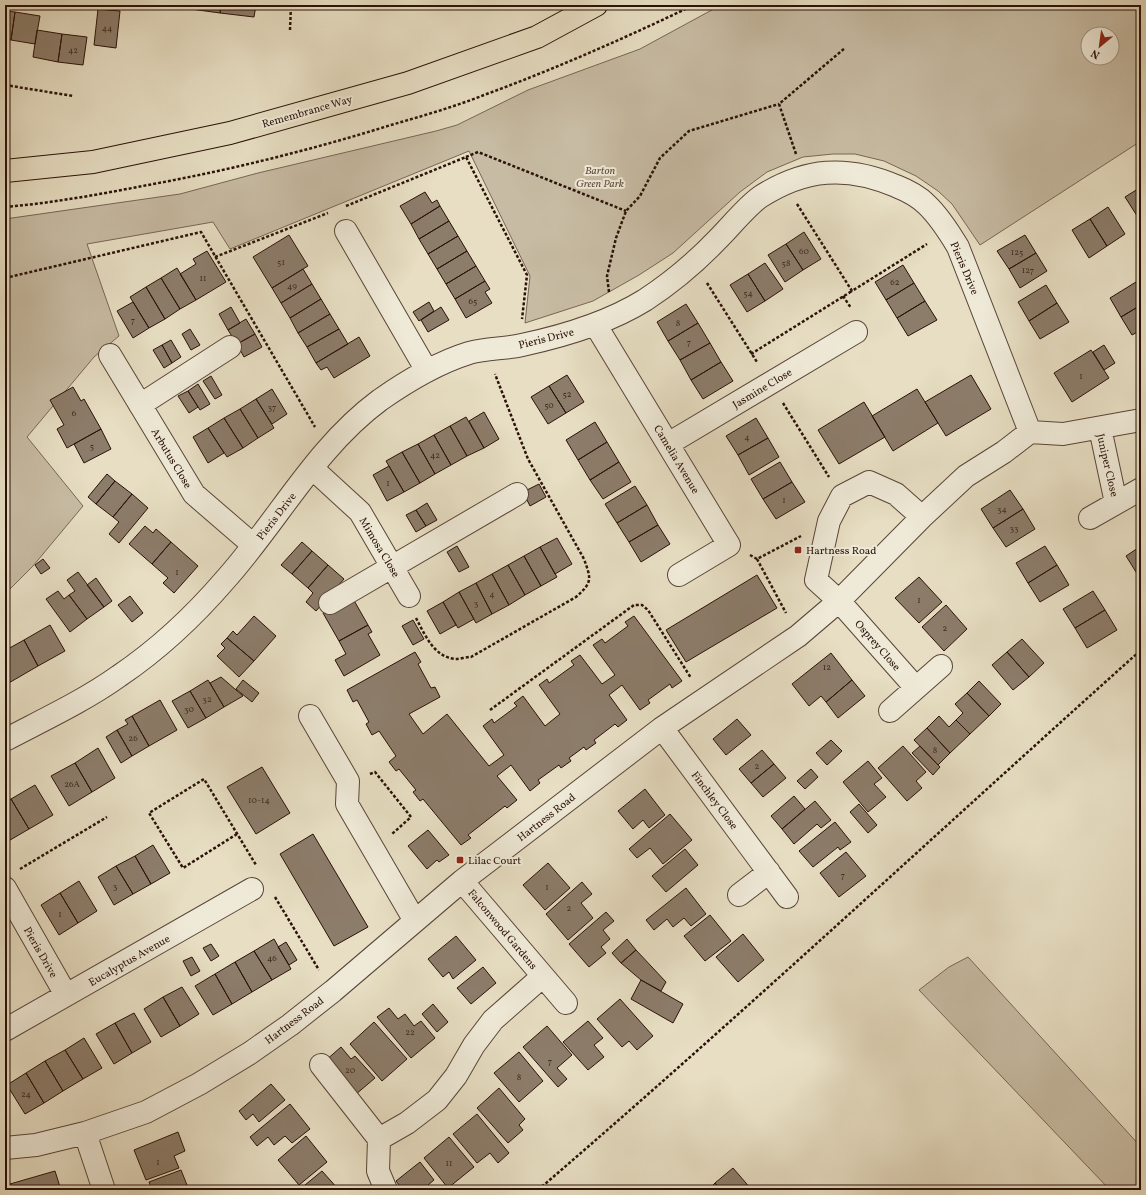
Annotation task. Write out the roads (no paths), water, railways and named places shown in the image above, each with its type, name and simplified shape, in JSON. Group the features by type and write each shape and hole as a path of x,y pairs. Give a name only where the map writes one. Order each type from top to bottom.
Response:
{"highway":[{"name":"Remembrance Way","path":"5,171 93,162 230,133 393,87 537,37 596,5"}],"street":[{"name":"Pieris Drive","path":"5,740 77,702 119,677 155,649 192,616 227,579 327,448 354,422 377,403 427,371 466,354 485,349 519,346 565,334 596,324 621,313 645,300 670,282 710,248 757,199 794,180 825,172 851,172 880,179 904,189 925,202 948,231 958,247 1030,432"},
{"path":"346,231 427,371"},
{"name":"Camelia Avenue","path":"596,324 729,545 679,575"},
{"name":"Jasmine Close","path":"668,444 856,332"},
{"path":"140,405 230,347"},
{"name":"Arbutus Close","path":"110,355 194,494 253,545"},
{"name":"Juniper Close","path":"1030,432 1063,434 1141,420"},
{"name":"Juniper Close","path":"1100,428 1116,503"},
{"name":"Hartness Road","path":"5,1148 36,1145 85,1133 146,1112 199,1084 250,1053 290,1025 333,991 462,881 662,728 798,636 839,601 922,516 966,476 1004,452 1030,432"},
{"name":"Mimosa Close","path":"312,468 360,512 409,596"},
{"name":"Osprey Close","path":"916,688 839,601 816,580 829,521 842,496 869,482 896,494 922,516"},
{"name":"Juniper Close","path":"1090,518 1141,489"},
{"path":"330,603 517,494"},
{"path":"890,711 941,666"},
{"path":"310,716 348,781 347,804 415,921"},
{"name":"Finchley Close","path":"662,728 787,897"},
{"path":"739,894 769,872"},
{"name":"Falconwood Gardens","path":"462,881 566,1003"},
{"name":"Pieris Drive","path":"5,888 66,995"},
{"name":"Eucalyptus Avenue","path":"5,1030 252,889"},
{"name":"Falconwood Gardens","path":"379,1139 407,1123 437,1100 456,1076 474,1045 493,1020 543,976"},
{"path":"320,1065 379,1139 378,1171 386,1190"},
{"path":"85,1133 104,1190"}],"place":[{"name":"Hartness Road","path":"798,550"},
{"name":"Lilac Court","path":"460,860"}],"park label":[{"name":"Barton Green Park","path":"600,176"}]}
